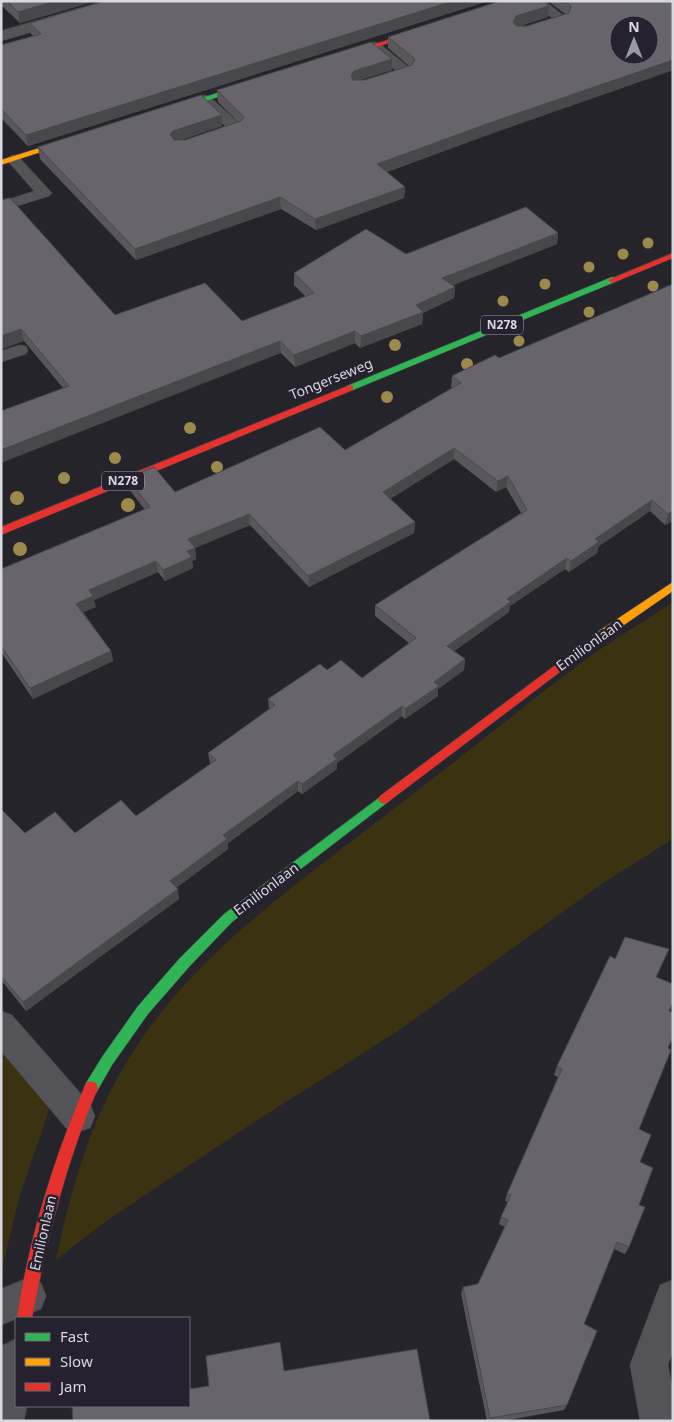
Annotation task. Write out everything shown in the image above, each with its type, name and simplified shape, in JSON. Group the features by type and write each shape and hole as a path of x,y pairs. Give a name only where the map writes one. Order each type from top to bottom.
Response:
{"street":[{"path":"1,36 123,1"},
{"path":"324,61 439,25"},
{"path":"158,113 268,79"},
{"path":"7,161 86,136"},
{"name":"Tongerseweg","path":"1,531 673,255"},
{"name":"Emilionlaan","path":"18,1307 53,1189 78,1116 125,1034 181,965 228,918 594,640 673,586"},
{"path":"1,1026 78,1116"},
{"path":"659,1421 649,1365 673,1298"},
{"path":"5,1421 15,1364"}],"lane":[{"path":"529,30 562,20 536,1"},
{"path":"367,84 406,72 374,46"},
{"path":"196,142 236,128 204,99"},
{"path":"1,207 44,193 7,161"},
{"path":"1,357 20,350"}],"shaded area":[{"path":"673,602 673,839 600,885 398,1031 248,1126 106,1221 56,1260 76,1179 106,1101 133,1052 180,989 235,935 295,885 596,652"},
{"path":"1,1049 43,1097 49,1110 19,1198 1,1273"}],"building":[{"path":"7,1 56,1 18,12"},
{"path":"105,1 453,1 26,135 1,109 1,45 41,34 30,23"},
{"path":"500,1 543,1 549,6 516,16 513,22 516,26 527,26 569,13 571,6 564,1 673,1 673,60 659,65 659,15 609,15 609,65 658,65 377,164 405,187 315,219 280,197 135,249 38,147 201,95 222,115 173,131 170,134 174,140 185,140 241,121 244,117 217,90 371,42 392,59 354,71 351,75 353,80 365,80 412,65 415,59 388,37"},
{"path":"10,198 115,315 205,283 242,321 314,293 294,273 366,229 406,254 526,207 558,233 442,278 455,287 416,305 423,312 361,336 355,331 294,355 280,341 1,450 1,411 69,386 21,329 1,336 1,200"},
{"path":"673,284 673,511 668,514 652,500 595,539 599,542 571,561 567,558 507,599 511,602 447,646 465,659 434,682 439,686 405,709 402,706 333,755 337,759 302,784 298,781 223,835 227,839 170,881 178,889 23,1002 1,976 1,809 25,833 55,812 75,833 121,800 136,816 216,760 208,753 275,705 268,699 320,664 327,670 341,660 362,678 416,638 375,605 527,510 508,476 498,481 454,448 383,492 415,522 308,576 249,514 188,539 195,548 187,551 192,557 163,570 156,561 89,590 93,596 76,604 111,651 30,688 1,646 1,569 150,507 127,478 154,467 175,492 320,427 345,450 461,383 452,376 495,355 499,358"},
{"path":"625,937 669,949 656,977 673,984 673,1002 669,1011 673,1013 673,1037 668,1048 671,1050 639,1129 651,1135 640,1162 653,1168 639,1205 645,1207 629,1247 617,1242 584,1324 597,1331 567,1405 490,1418 463,1287 478,1284 508,1220 501,1217 511,1195 507,1194 562,1069 557,1066 610,956 615,959"},
{"path":"280,1342 284,1371 417,1349 430,1421 73,1421 72,1407 190,1407 190,1389 209,1386 206,1356"}],"traffic: fast":[{"path":"170,110 253,84"},
{"path":"350,388 612,280"},
{"path":"91,1088 107,1061 143,1010 184,963 228,918 384,799"}],"traffic: slow":[{"path":"1,163 74,140"},
{"path":"597,638 673,586"}],"traffic: jam":[{"path":"339,57 424,30"},
{"path":"612,280 673,255"},
{"path":"1,531 350,388"},
{"path":"384,799 597,638"},
{"path":"24,1317 50,1201 68,1144 91,1088"}]}
